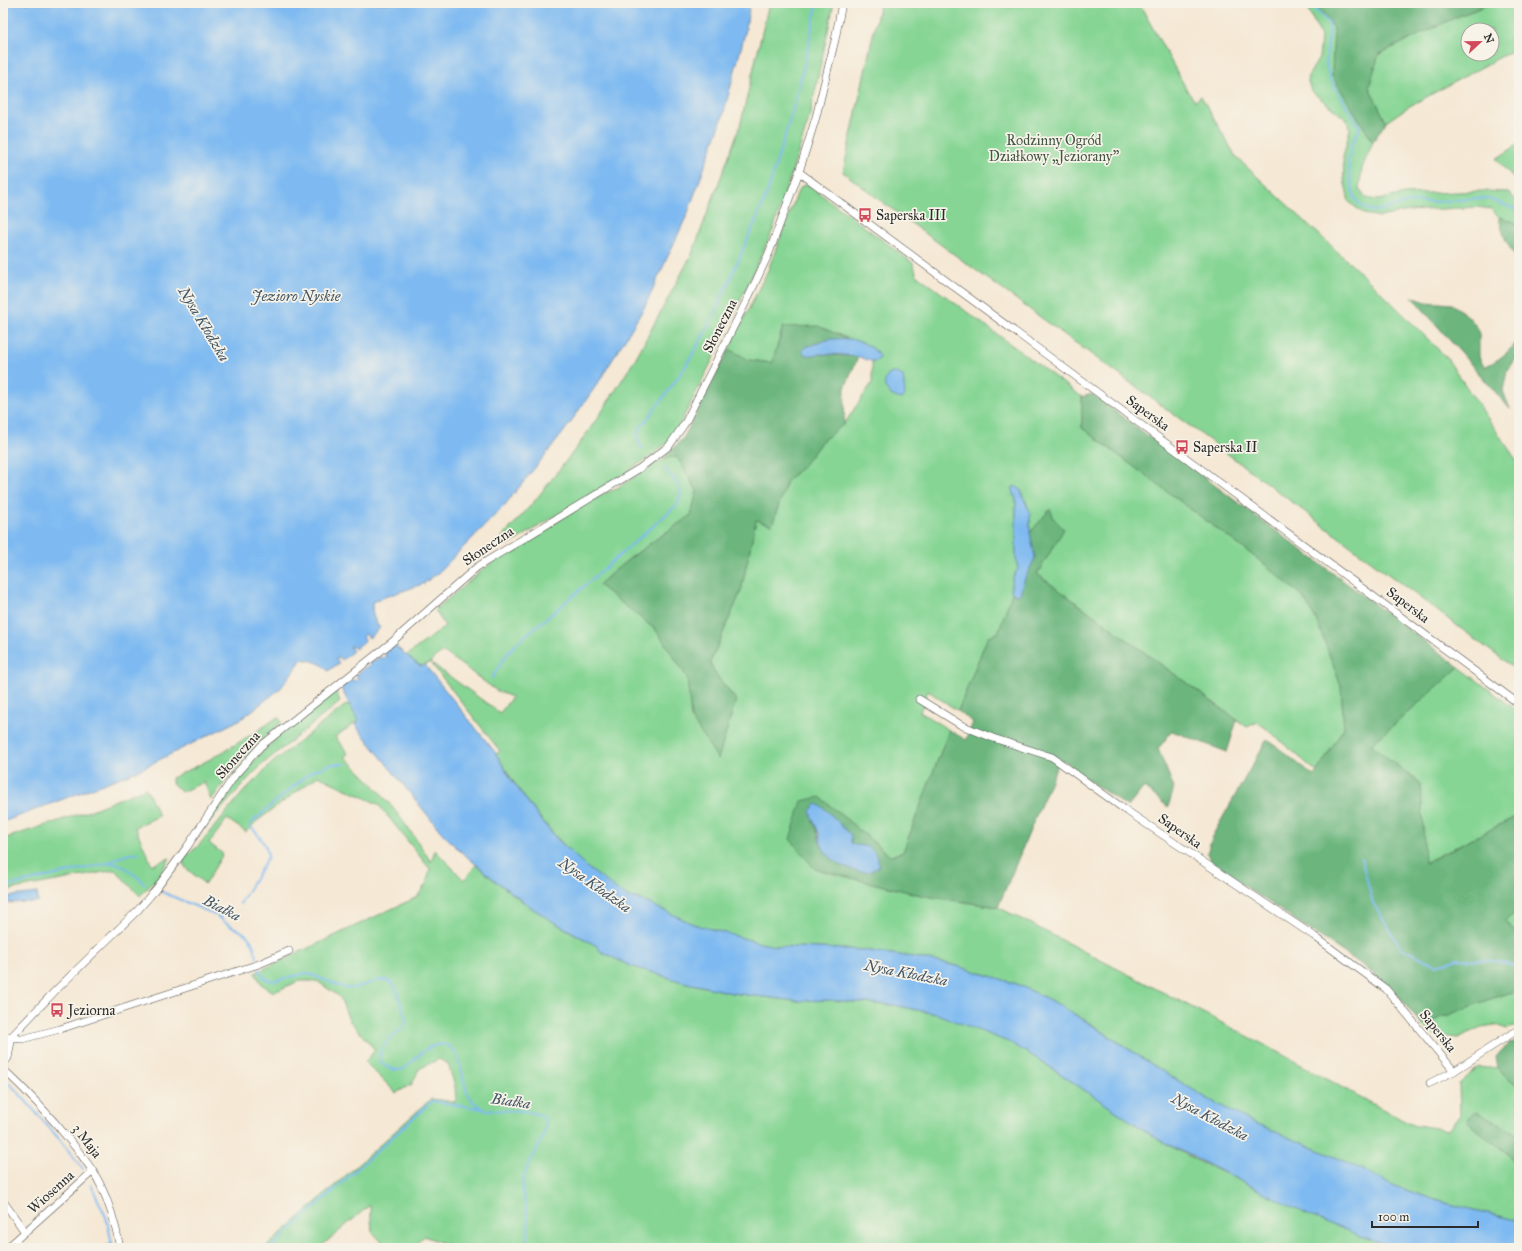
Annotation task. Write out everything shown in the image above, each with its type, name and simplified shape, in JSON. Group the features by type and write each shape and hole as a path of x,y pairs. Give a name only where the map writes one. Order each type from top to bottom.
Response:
{"street":[{"name":"Słoneczna","path":"3,1040 12,1036 156,890 187,847 224,790 261,746 392,642 477,567 640,468 669,446 685,423 750,296 769,253 800,172 822,96 842,3"},
{"name":"Saperska","path":"800,172 1519,704"},
{"name":"Saperska","path":"919,699 961,725 993,738 1052,757 1124,808 1332,949 1386,989 1454,1071"},
{"path":"3,1064 8,1058 12,1036 22,1039 60,1029 259,964 289,951"},
{"name":"Saperska","path":"1430,1083 1454,1071 1519,1029"},
{"name":"3 Maja","path":"3,1069 27,1091 55,1122 93,1171 100,1183 111,1211 120,1248"},
{"name":"Wiosenna","path":"7,1248 93,1171"},
{"name":"Wiosenna","path":"3,1201 25,1232"}],"green space":[{"path":"769,3 834,3 809,119 773,230 717,351 681,422 667,443 654,454 625,473 510,544 503,544 502,537 533,503 577,447 601,413 634,361 692,254 740,126"},
{"name":"Rodzinny Ogród Działkowy „Jeziorany”","path":"880,3 1139,3 1188,92 1195,101 1201,96 1236,157 1384,295 1446,357 1519,464 1519,672 1209,440 843,172"},
{"path":"1293,3 1314,3 1334,28 1332,76 1373,142 1362,168 1359,189 1366,198 1378,200 1404,194 1483,191 1507,192 1519,202 1519,224 1499,217 1491,209 1477,207 1409,211 1380,217 1364,214 1349,202 1344,179 1343,157 1350,129 1346,119 1311,91 1307,78 1319,58 1321,36 1308,10 1302,4"},
{"path":"1314,3 1492,3 1454,18 1379,54 1369,87 1386,122 1373,142 1332,76 1334,28"},
{"path":"1492,3 1519,3 1519,47 1500,57 1500,22 1460,22 1460,62 1491,62 1408,107 1386,122 1369,87 1379,54 1454,18"},
{"path":"1519,144 1519,176 1515,179 1496,159"},
{"path":"807,184 913,263 917,275 1082,397 1082,428 1267,566 1303,597 1316,619 1341,686 1344,728 1317,772 1258,722 1247,727 1037,574 1064,529 1054,519 1050,509 1030,533 1028,506 1020,489 1013,487 1016,499 1016,558 1018,569 1012,580 1012,593 998,633 988,636 958,711 928,691 920,712 949,730 903,852 890,856 820,797 815,869 925,896 998,907 1261,1043 1410,1124 1448,1130 1460,1115 1459,1084 1479,1067 1498,1069 1519,1087 1519,1135 1476,1112 1466,1121 1507,1153 1519,1169 1519,1221 1441,1202 1397,1187 1342,1160 1250,1121 1208,1099 1151,1064 1093,1025 1054,1002 1017,984 957,966 913,957 863,950 775,946 760,943 693,924 637,898 629,898 589,869 562,843 538,815 496,754 500,751 430,662 421,666 406,656 445,626 435,610 487,566 576,510 607,492 612,491 664,458 677,457 697,491 691,515 632,557 599,585 656,630 687,677 692,718 718,759 736,700 717,676 710,663 741,591 756,520 772,525 787,481 803,466 822,441 844,424 872,383 872,362 876,361 877,352 849,339 783,327 772,363 749,360 729,349 768,270 798,191 802,186","holes":["444,652 497,691 512,697 500,713 430,662 439,654"]},
{"path":"1499,217 1519,224 1519,261 1506,240"},
{"path":"1412,297 1426,302 1452,304 1468,316 1479,330 1479,357 1484,367 1504,355 1519,338 1519,355 1507,371 1503,391 1510,409"},
{"path":"818,326 849,339 830,339 806,347 809,355 821,354 858,357 845,388 844,424 822,441 803,466 787,481 772,525 756,520 741,591 710,663 717,676 736,700 718,759 691,718 687,677 656,630 599,585 632,557 691,515 697,491 677,457 664,458 684,437 729,349 749,360 772,363 783,327"},
{"path":"1092,394 1459,667 1371,745 1421,784 1425,863 1519,815 1519,910 1505,921 1519,936 1519,990 1487,1000 1422,1025 1392,989 1365,967 1212,864 1207,853 1214,833 1267,739 1314,776 1344,728 1341,686 1316,619 1303,597 1267,566 1082,428 1082,397"},
{"path":"1050,509 1054,519 1064,529 1037,574 1237,720 1227,752 1172,731 1158,749 1174,788 1168,807 1144,787 1128,807 1085,778 1064,760 1057,766 998,907 925,896 815,869 790,839 802,801 820,797 890,856 903,852 949,730 966,740 973,722 958,711 988,636 998,633 1012,593 1017,595 1020,594 1025,578 1035,558 1030,533","holes":["826,810 851,838 851,843 856,846 867,847 865,872 846,867 829,857 820,843 812,820"]},
{"path":"1459,667 1519,712 1519,815 1424,863 1421,784 1371,745"},
{"path":"336,691 340,702 264,763 245,782 195,839 232,787 256,758 284,732"},
{"path":"347,704 351,706 358,721 335,737 348,753 345,757 392,806 431,862 435,850 464,880 476,865 544,916 597,946 600,951 628,965 683,982 732,993 796,1001 827,1000 893,1005 937,1014 965,1024 1011,1043 1038,1059 1156,1138 1196,1160 1358,1235 1397,1248 546,1248 546,1241 524,1248 456,1248 424,1236 413,1248 388,1248 372,1232 370,1205 319,1248 265,1248 431,1099 456,1102 455,1086 448,1064 439,1059 419,1069 412,1084 396,1093 365,1062 375,1050 349,1020 340,997 317,981 299,981 274,992 263,986 255,973 417,897 426,884 430,869 378,804 318,776 257,821 246,832 227,819 209,843 223,854 205,884 186,868 183,863 184,858 199,845 244,791 272,763"},
{"path":"278,717 282,722 257,744 211,800 204,782 181,792 171,782 173,782 171,778 226,750"},
{"path":"146,788 159,816 135,827 152,865 170,858 158,877 140,896 115,870 3,891 3,839 89,811"},
{"path":"1519,910 1519,936 1504,921"},
{"path":"1519,990 1518,1026 1507,1029 1495,1025 1481,1027 1458,1038 1435,1036 1422,1025 1487,1000"},
{"path":"1519,1038 1519,1087 1498,1069 1496,1057 1503,1049"},
{"path":"1476,1112 1519,1135 1519,1169 1507,1153 1466,1121"}],"water":[{"name":"Jezioro Nyskie","path":"3,3 750,3 745,33 722,119 687,215 644,308 600,380 563,433 504,506 438,573 423,584 372,602 373,616 380,628 369,638 366,634 363,637 366,640 355,649 352,646 350,647 353,651 342,660 339,657 336,659 339,663 328,671 320,664 302,659 280,689 241,719 137,771 3,822"},
{"path":"830,339 847,339 863,343 876,352 879,359 872,361 845,355 805,355 803,352 803,349 806,347"},
{"path":"892,373 897,373 903,376 905,393 904,397 900,399 891,395 885,387 886,378"},
{"path":"1015,486 1020,489 1030,513 1030,533 1035,558 1025,578 1020,594 1017,595 1012,593 1011,586 1013,577 1018,569 1016,558 1016,499 1013,491 1013,487"},
{"name":"Nysa Kłodzka","path":"394,645 417,664 421,666 425,665 495,752 511,779 540,819 557,839 589,869 629,898 637,898 693,924 760,943 775,946 863,950 913,957 957,966 1017,984 1054,1002 1208,1099 1250,1121 1342,1160 1397,1187 1441,1202 1519,1221 1519,1248 1397,1248 1358,1235 1306,1214 1156,1138 1038,1059 1011,1043 937,1014 893,1005 827,1000 796,1001 732,993 683,982 628,965 600,951 597,946 535,910 497,882 459,850 442,833 356,726 358,721 341,688 352,679 355,681 358,678 356,675 380,656 382,659 386,656 384,653"},
{"path":"816,804 825,809 851,835 851,843 870,848 873,851 877,857 879,867 869,872 852,870 829,856 821,844 818,831 810,811"},
{"path":"37,893 38,902 3,903 3,897"}],"waterway":[{"path":"643,449 638,441 638,431 685,367 705,332 765,199 791,116 805,62 817,3"},
{"path":"1311,3 1317,12 1328,22 1330,31 1326,64 1330,79 1360,127 1352,144 1348,162 1354,196 1358,203 1373,211 1409,202 1435,202 1481,198 1489,199 1519,212"},
{"path":"492,678 506,655 521,639 559,608 677,505 680,500 680,490 678,485 664,468"},
{"path":"240,904 268,857 264,844 250,826 252,822 312,771 332,764 345,764"},
{"path":"3,887 108,863 123,856 139,853"},
{"path":"1361,858 1373,903 1401,948 1436,965 1458,959 1497,961 1519,968"},
{"name":"Białka","path":"109,863 114,863 124,867 145,884"},
{"name":"Białka","path":"162,892 216,915 224,922 245,934 251,941 257,958"},
{"name":"Białka","path":"217,916 222,918"},
{"name":"Białka","path":"259,969 264,978 273,981 307,973 345,988 354,988 380,980 386,980 392,983 396,989 406,1019 406,1024 387,1042 380,1052 380,1058 386,1067 402,1070 422,1052 430,1047 440,1044 448,1046 454,1051 458,1058 468,1095 478,1106 487,1110 535,1113 545,1120 546,1126 544,1132 524,1176 523,1193 528,1237 525,1245 518,1248"},
{"path":"3,1078 16,1090 60,1140 83,1169"},
{"path":"270,1248 432,1101 483,1109"},
{"path":"91,1185 106,1217 113,1248"},
{"path":"104,1248 112,1242"}],"place":[{"name":"Saperska III","path":"865,215"},
{"name":"Saperska II","path":"1182,447"},
{"name":"Jeziorna","path":"57,1010"}]}
